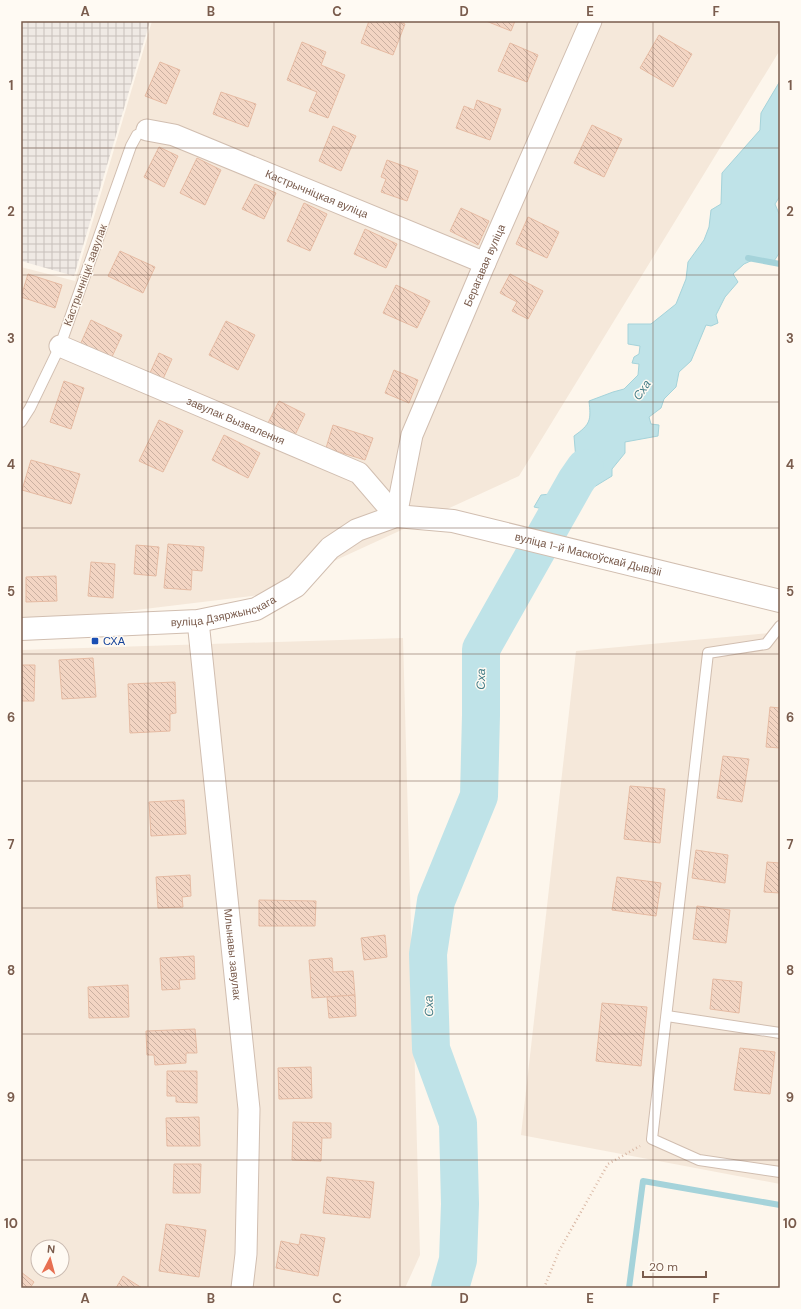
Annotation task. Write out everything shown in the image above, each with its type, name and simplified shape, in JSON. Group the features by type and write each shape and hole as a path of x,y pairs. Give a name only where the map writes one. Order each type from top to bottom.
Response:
{"street":[{"name":"Берагавая вуліца","path":"396,516 412,435 485,263 591,21"},
{"name":"Кастрычніцкая вуліца","path":"147,130 174,135 485,263"},
{"name":"завулак Вызвалення","path":"60,346 359,473 396,516"},
{"name":"вуліца 1-й Маскоўскай Дывізіі","path":"396,516 453,521 780,601"},
{"name":"вуліца Дзяржынскага","path":"21,630 198,621 256,609 296,586 330,548 356,530 396,516"},
{"name":"Млынавы завулак","path":"198,621 249,1109 246,1254 242,1288"}],"lane":[{"name":"Кастрычніцкі завулак","path":"21,422 30,408 60,346 131,146 136,135 147,130"},
{"path":"780,626 766,644 708,652 652,1139 700,1160 780,1172"},
{"path":"666,1016 780,1033"}],"path":[{"path":"544,1288 559,1251 608,1164 652,1139"}],"shaded area":[{"path":"21,21 150,21 74,276 21,261"},
{"path":"152,21 780,21 780,50 519,476 260,595 70,618 21,621 21,267 75,281"},
{"path":"780,632 780,1184 521,1135 576,651"},
{"path":"403,638 420,1255 405,1288 21,1288 21,650"}],"water":[{"path":"780,81 780,196 775,204 780,216 780,252 772,264 757,258 744,264 733,274 738,282 725,297 716,315 718,323 711,326 706,325 691,361 679,372 676,387 664,399 661,408 649,417 651,424 659,425 658,436 625,442 625,453 612,469 612,476 576,498 566,514 534,507 541,495 560,493 576,460 574,436 587,425 589,421 589,401 624,389 638,375 639,364 632,363 634,357 639,354 640,346 628,344 628,324 651,324 676,304 686,279 688,262 704,240 709,227 711,210 721,204 722,173 760,130 761,113"}],"building":[{"path":"369,21 397,21 405,24 393,55 361,43"},
{"path":"486,21 515,21 511,31"},
{"path":"659,35 692,54 673,87 640,68"},
{"path":"302,42 326,52 321,65 345,75 328,118 309,111 317,92 287,80"},
{"path":"510,43 538,55 527,82 498,71"},
{"path":"160,62 180,70 166,104 145,96"},
{"path":"221,92 256,104 248,127 213,114"},
{"path":"477,100 501,109 490,140 456,128 464,106 474,110"},
{"path":"592,125 622,139 604,177 574,163"},
{"path":"333,126 356,136 341,171 319,161"},
{"path":"159,147 178,156 164,187 144,177"},
{"path":"197,158 221,170 205,205 180,193"},
{"path":"387,160 418,171 407,201 381,192 386,179 381,177"},
{"path":"255,184 276,193 264,219 242,209"},
{"path":"304,203 327,214 310,251 287,241"},
{"path":"461,208 489,221 478,245 450,231"},
{"path":"528,217 559,232 547,258 516,244"},
{"path":"365,229 397,244 386,268 354,254"},
{"path":"120,251 155,267 143,293 108,276"},
{"path":"28,274 62,285 55,308 21,297"},
{"path":"510,274 543,291 528,319 512,311 517,302 500,293"},
{"path":"396,285 430,301 417,328 383,313"},
{"path":"91,320 122,335 111,359 80,345"},
{"path":"226,321 255,335 238,370 209,355"},
{"path":"159,353 172,359 163,379 150,373"},
{"path":"394,370 418,380 409,403 385,393"},
{"path":"64,381 84,388 71,429 50,422"},
{"path":"279,401 305,414 295,435 268,423"},
{"path":"159,420 183,431 163,472 139,461"},
{"path":"333,425 373,438 365,460 326,448"},
{"path":"224,435 260,453 248,478 212,460"},
{"path":"31,460 80,474 71,504 22,490"},
{"path":"168,544 204,547 202,571 192,570 191,590 164,588"},
{"path":"136,545 159,547 156,576 134,574"},
{"path":"91,562 115,564 113,598 88,596"},
{"path":"56,576 57,601 26,602 26,577"},
{"path":"93,658 96,697 62,699 59,660"},
{"path":"21,665 35,665 34,701 21,701"},
{"path":"175,682 176,713 170,714 170,731 130,733 128,684"},
{"path":"770,707 780,708 780,748 766,747"},
{"path":"723,756 749,759 742,802 717,798"},
{"path":"630,786 665,789 660,843 624,839"},
{"path":"184,800 186,834 151,836 149,802"},
{"path":"696,850 728,855 725,883 692,878"},
{"path":"767,862 780,863 780,893 764,892"},
{"path":"190,875 191,896 182,897 183,907 158,908 156,877"},
{"path":"617,877 661,883 656,916 612,910"},
{"path":"259,900 316,901 315,926 259,926"},
{"path":"697,906 730,910 726,943 693,939"},
{"path":"385,935 387,957 364,960 361,938"},
{"path":"194,956 195,979 179,980 180,989 162,990 160,958"},
{"path":"332,958 333,972 353,971 355,995 312,998 309,960"},
{"path":"713,979 742,982 739,1013 710,1009"},
{"path":"128,985 129,1017 89,1018 88,987"},
{"path":"355,995 356,1016 329,1018 327,997"},
{"path":"602,1003 647,1007 641,1066 596,1061"},
{"path":"195,1029 197,1053 186,1053 186,1063 155,1065 154,1055 147,1055 146,1031"},
{"path":"740,1048 775,1052 770,1094 734,1090"},
{"path":"311,1067 312,1098 279,1099 278,1068"},
{"path":"167,1071 197,1071 197,1103 176,1102 176,1096 167,1096"},
{"path":"199,1117 200,1146 167,1146 166,1118"},
{"path":"293,1122 331,1123 331,1138 322,1138 321,1161 292,1160"},
{"path":"174,1164 201,1164 200,1193 173,1193"},
{"path":"327,1177 374,1182 370,1218 323,1213"},
{"path":"166,1224 206,1230 199,1277 159,1271"},
{"path":"301,1234 325,1238 318,1276 276,1268 281,1241 299,1245"},
{"path":"21,1272 34,1282 30,1288 21,1288"},
{"path":"123,1276 142,1288 116,1288"}],"waterway":[{"path":"748,258 780,264"},
{"name":"Сха","path":"450,1288 458,1260 460,1204 458,1123 431,1049 428,954 436,901 479,796 481,649 576,481 585,468"},
{"path":"629,1288 643,1181 780,1205"}],"place":[{"name":"СХА","path":"95,641"}]}
